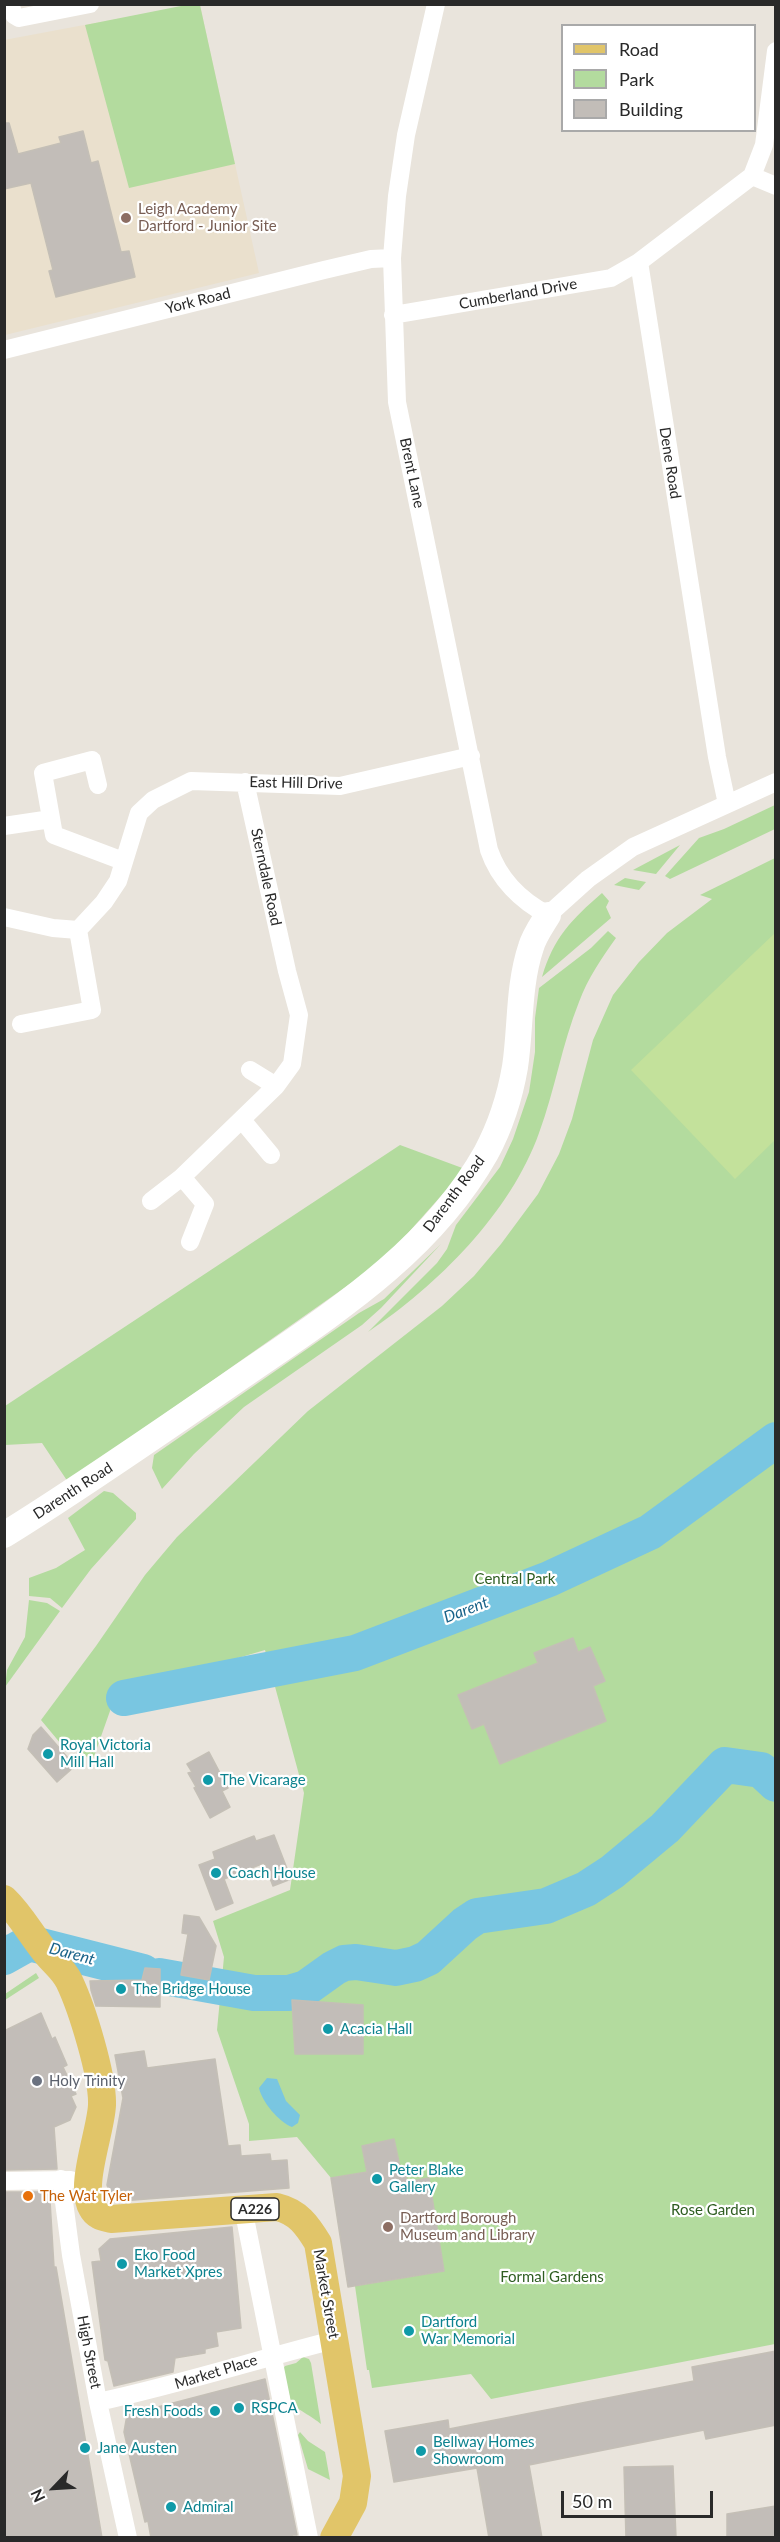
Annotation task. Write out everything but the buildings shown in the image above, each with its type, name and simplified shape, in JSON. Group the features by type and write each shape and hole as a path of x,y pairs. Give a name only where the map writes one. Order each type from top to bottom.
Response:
{"main road":[{"name":"High Street","path":"11,1905 47,1955 62,1968 89,2037 102,2104 75,2181"},
{"name":"Market Street","path":"75,2181 92,2209 99,2216 111,2219 277,2207 291,2211 306,2224 318,2243 357,2476 353,2503 334,2538"}],"street":[{"path":"9,4 14,15 21,18 90,4"},
{"name":"Brent Lane","path":"435,4 406,135 392,258 397,402 489,850 495,868 514,890 548,915"},
{"path":"639,262 752,176 764,145 776,51"},
{"path":"752,176 776,186"},
{"name":"York Road","path":"4,350 324,270 372,259 392,258"},
{"name":"Cumberland Drive","path":"393,315 611,278 639,262"},
{"name":"Dene Road","path":"639,262 717,756 728,804"},
{"name":"East Hill Drive","path":"123,861 139,813 153,800 191,781 340,786 471,756"},
{"path":"78,930 104,902 118,881 123,861 54,836 43,773 92,760 98,785"},
{"name":"Sterndale Road","path":"152,1201 182,1177 242,1120 276,1086 292,1064 299,1015 245,782"},
{"name":"Darenth Road","path":"4,1535 128,1456 342,1306 386,1272 437,1221 486,1152 503,1115 515,1068 524,975 531,945 548,915 588,879 633,847 776,782"},
{"path":"4,826 51,819"},
{"path":"4,917 53,928 78,930"},
{"path":"21,1024 92,1010 78,930"},
{"path":"250,1070 276,1086"},
{"path":"242,1120 271,1155"},
{"path":"182,1177 205,1204 190,1242"},
{"path":"4,2181 75,2181"},
{"name":"High Street","path":"75,2181 71,2255 98,2402 129,2538"},
{"path":"246,2223 309,2538"},
{"name":"Market Place","path":"98,2402 149,2391 272,2355 334,2340"}],"shaded area":[{"name":"Leigh Academy Dartford - Junior Site","path":"200,5 259,273 5,335 4,40"}],"green space":[{"path":"191,4 200,5 235,164 129,188 85,25"},
{"path":"775,805 775,829 670,879 665,876 699,838"},
{"path":"680,845 656,874 633,870"},
{"name":"Central Park","path":"775,858 775,2344 491,2399 471,2374 372,2388 369,2370 367,2370 355,2286 444,2271 429,2178 407,2182 404,2166 331,2178 297,2137 249,2141 249,2124 217,2030 224,1957 213,1921 290,1890 304,1793 265,1650 116,1694 92,1762 75,1745 66,1750 41,1720 145,1575 177,1537 308,1411 442,1306 474,1276 538,1194 559,1154 572,1119 593,1040 613,995 639,962 667,933 712,899 700,895"},
{"path":"625,878 646,882 639,890 614,885"},
{"path":"602,893 609,901 606,907 611,918 542,977 552,951 565,930"},
{"path":"608,931 616,938 595,969 583,993 573,1018 539,1133 510,1191 491,1219 445,1270 420,1293 368,1332 437,1263 447,1249 456,1225 500,1167 513,1139 529,1092 535,1052 535,1018 539,988 591,948"},
{"path":"775,933 775,1140 735,1179 631,1070"},
{"path":"400,1145 465,1169 384,1260 68,1482 42,1443 5,1445 5,1406"},
{"path":"441,1244 362,1325 244,1407 194,1454 162,1489 152,1468 154,1455 359,1313 384,1299"},
{"path":"104,1491 113,1493 136,1513 136,1519 91,1569 62,1608 50,1598 29,1596 29,1578 56,1568 85,1550 68,1518"},
{"path":"29,1600 47,1603 60,1611 5,1687 7,1670 25,1637"},
{"path":"36,1973 39,1978 5,2000 5,1994"},
{"path":"303,2357 309,2359 311,2363 321,2424 291,2403 283,2369"},
{"path":"300,2432 308,2441 325,2452 330,2480 308,2469 298,2435"}],"water":[{"path":"4,1933 22,1955 5,1966"},
{"path":"267,2078 277,2079 286,2101 300,2115 298,2123 292,2127 267,2105 259,2088"}],"waterway":[{"name":"Darent","path":"124,1698 355,1653 549,1579 650,1532 776,1440"},
{"name":"Darent","path":"159,1976 254,1993 289,1993 306,1988 344,1963 356,1962 396,1968 415,1964 428,1958 477,1916 546,1906 586,1889 612,1872 665,1828 725,1765 761,1770 776,1784"},
{"name":"Darent","path":"4,1957 29,1943 143,1972"}],"place":[{"name":"Leigh Academy Dartford - Junior Site","path":"126,218"},
{"name":"Royal Victoria Mill Hall","path":"48,1754"},
{"name":"The Vicarage","path":"208,1780"},
{"name":"Coach House","path":"216,1873"},
{"name":"The Bridge House","path":"121,1989"},
{"name":"Acacia Hall","path":"328,2029"},
{"name":"Holy Trinity","path":"37,2081"},
{"name":"Peter Blake Gallery","path":"377,2179"},
{"name":"The Wat Tyler","path":"28,2196"},
{"name":"Dartford Borough Museum and Library","path":"388,2227"},
{"name":"Eko Food Market Xpres","path":"122,2264"},
{"name":"Dartford War Memorial","path":"409,2331"},
{"name":"RSPCA","path":"239,2408"},
{"name":"Fresh Foods","path":"215,2411"},
{"name":"Jane Austen","path":"85,2448"},
{"name":"Bellway Homes Showroom","path":"421,2451"},
{"name":"Admiral","path":"171,2507"}],"park label":[{"name":"Rose Garden","path":"713,2210"},
{"name":"Formal Gardens","path":"552,2277"}]}
